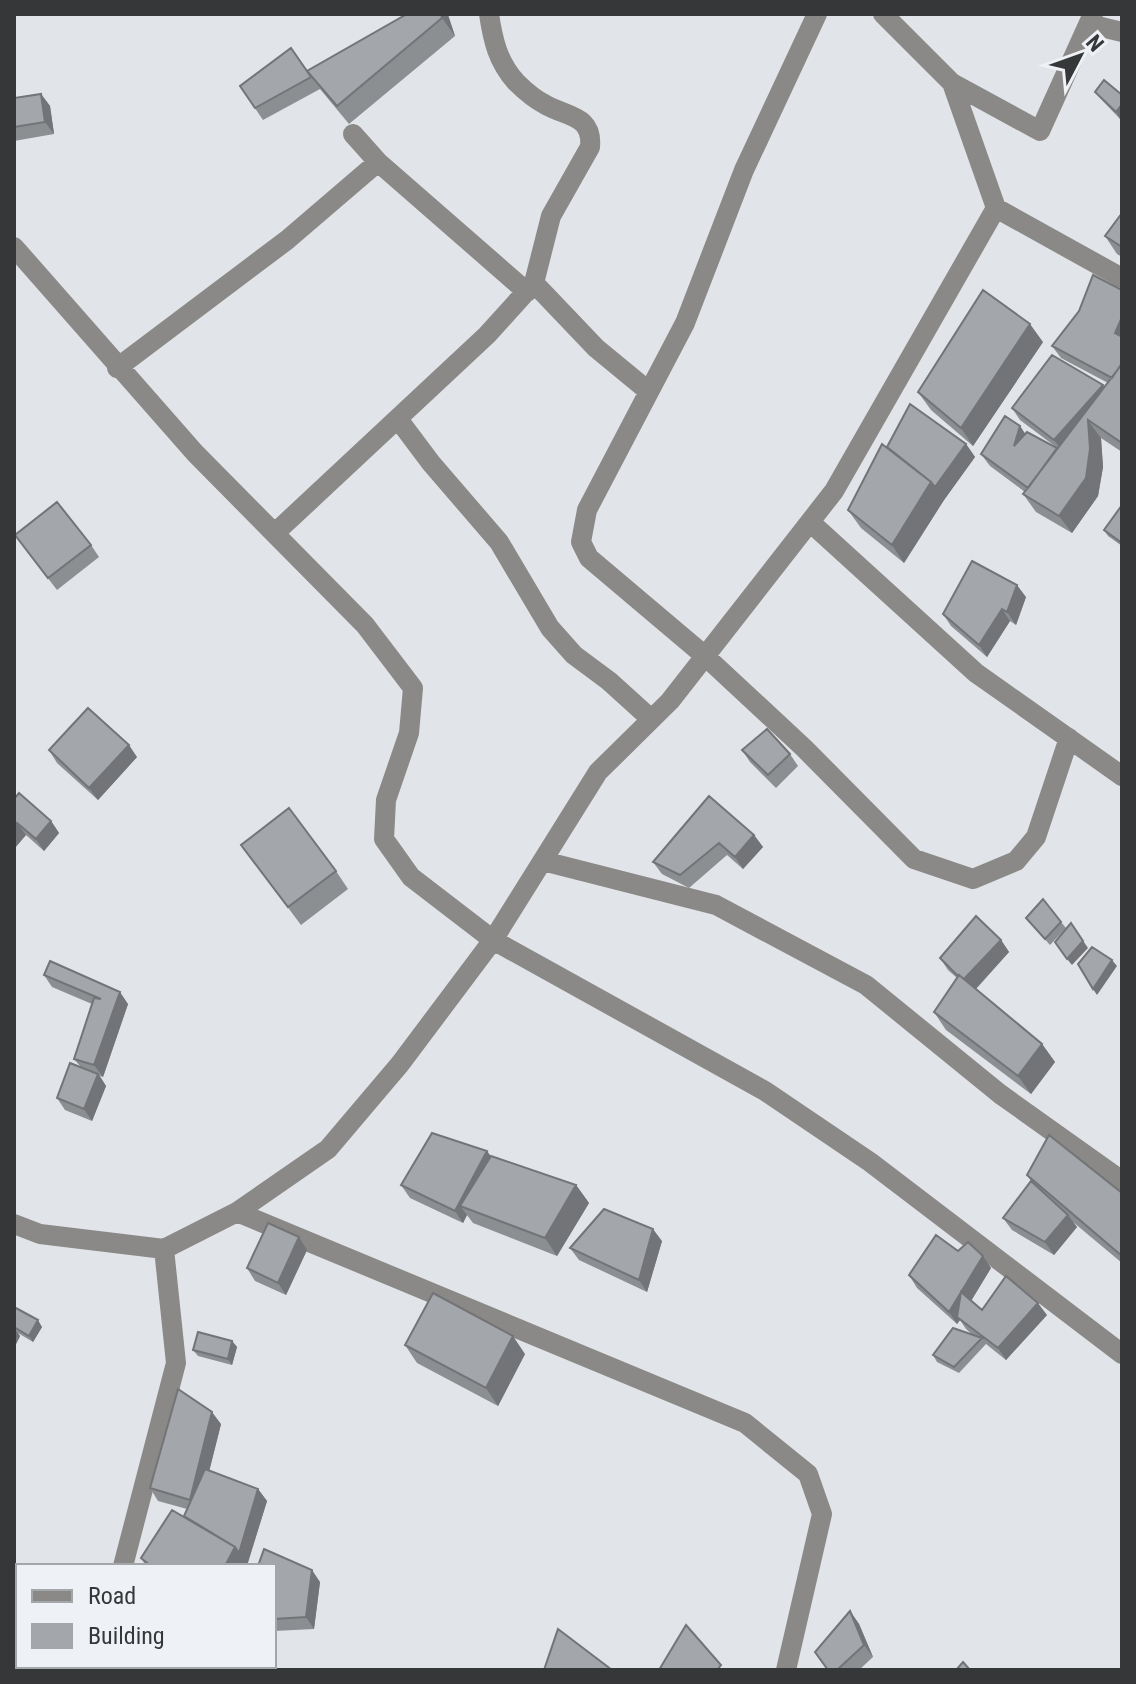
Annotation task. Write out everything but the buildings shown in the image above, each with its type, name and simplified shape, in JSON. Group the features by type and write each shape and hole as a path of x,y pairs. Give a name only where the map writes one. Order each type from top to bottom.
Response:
{"street":[{"path":"275,533 398,419 531,287 551,216 590,147 591,135 584,122 546,106 518,84 500,61 489,14"},
{"path":"817,14 744,170 685,323 647,390 587,510 581,542 589,558 705,656 804,748 914,859 973,879 1016,861 1036,837 1069,738"},
{"path":"883,14 952,83 1040,131 1091,19 1122,32"},
{"path":"952,83 996,208 1122,278"},
{"path":"353,134 378,162 531,287 596,348 647,390"},
{"path":"117,368 287,240 378,162"},
{"path":"14,1224 40,1234 164,1249 237,1212 328,1149 400,1064 493,940 598,772 651,719 705,656 834,491 996,208"},
{"path":"16,253 195,453 365,625 413,688 409,733 386,800 384,839 411,877 493,940 765,1091 870,1162 1122,1354"},
{"path":"398,419 431,463 499,542 550,628 574,655 651,719"},
{"path":"810,522 976,673 1122,776"},
{"path":"543,861 716,905 866,985 1000,1094 1122,1181"},
{"path":"237,1212 745,1423 808,1474 822,1514 786,1670"},
{"path":"124,1564 176,1363 164,1249"}]}
